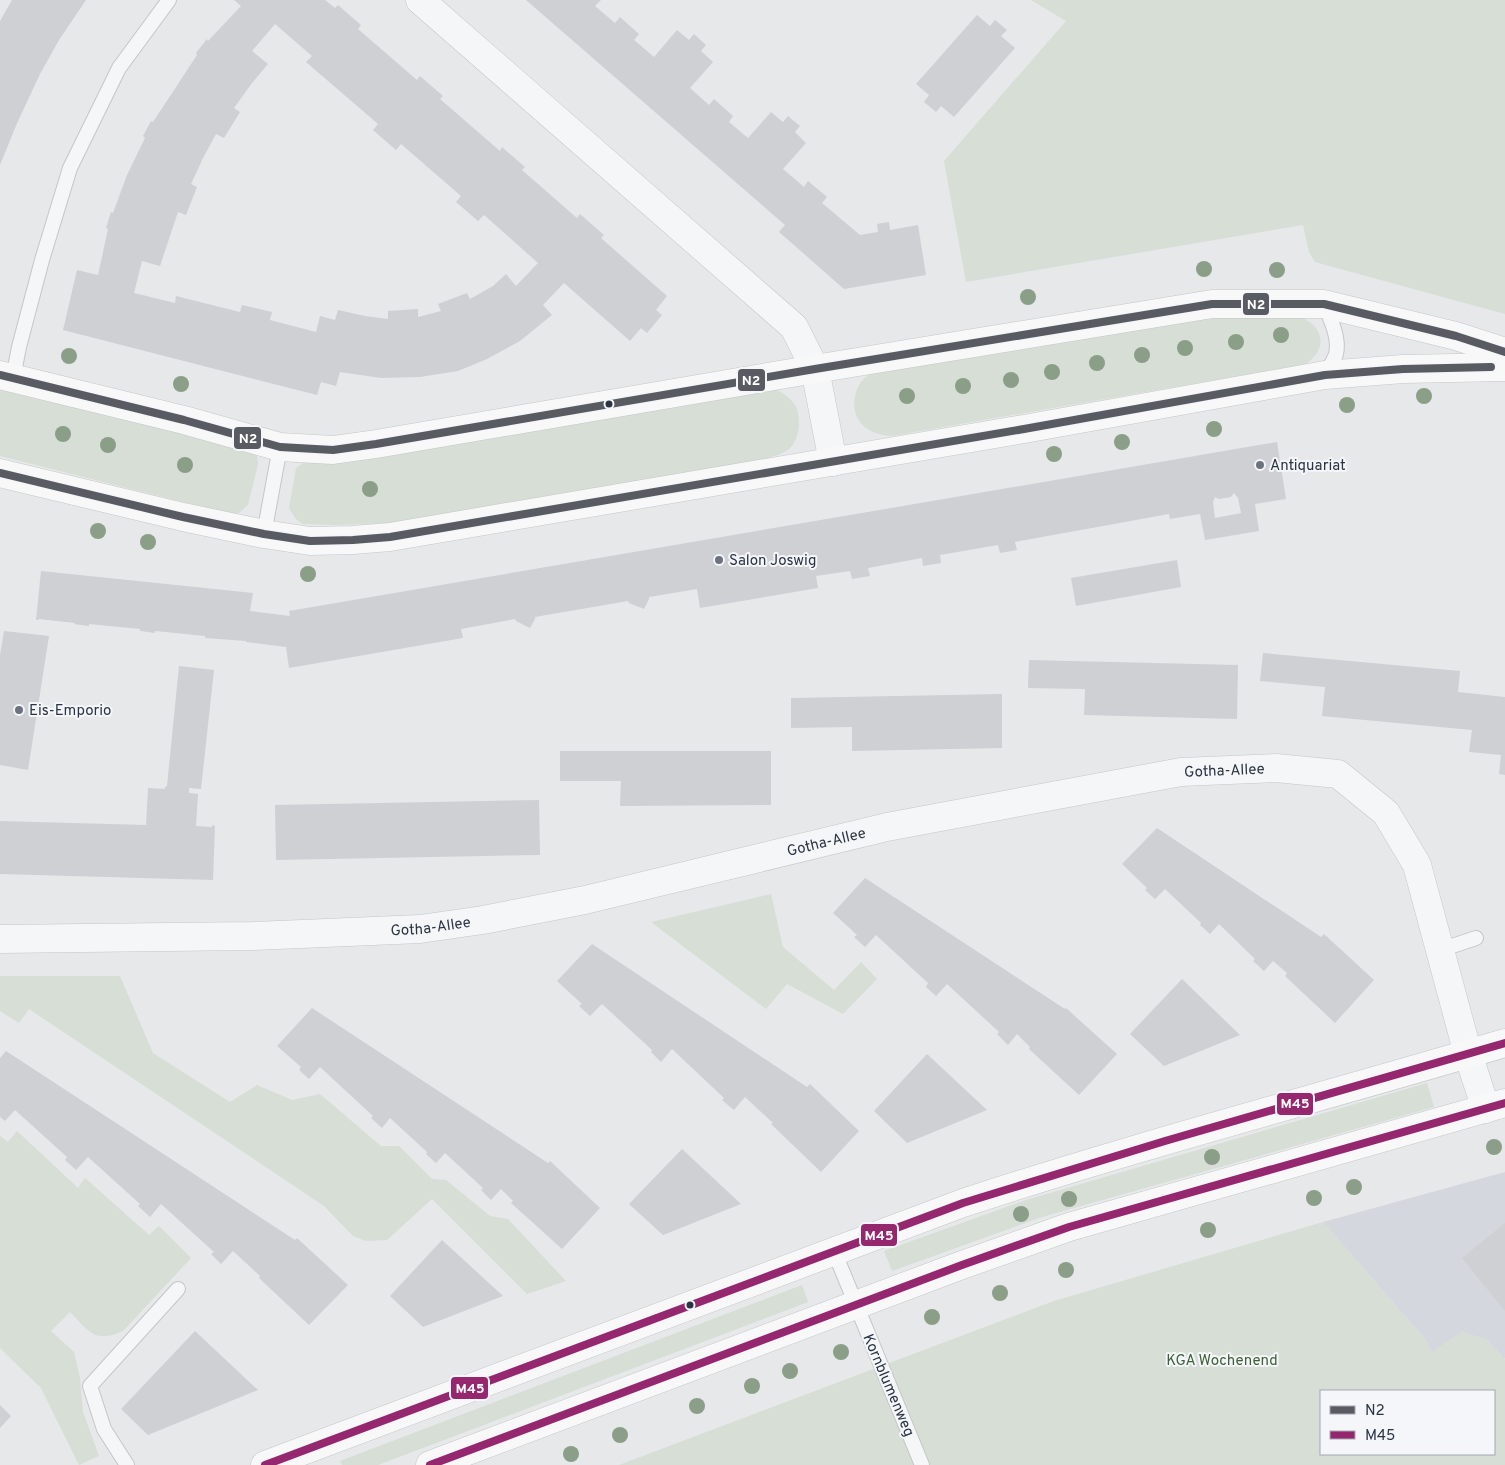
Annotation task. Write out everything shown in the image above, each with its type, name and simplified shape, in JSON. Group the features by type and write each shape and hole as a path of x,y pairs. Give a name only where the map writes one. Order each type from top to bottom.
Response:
{"main road":[{"path":"6,376 184,420 280,447 333,450 1212,304 1324,304 1456,336 1505,352"},
{"path":"0,473 183,517 264,534 310,541 353,540 390,537 1325,376 1403,369 1505,367"},
{"path":"277,1463 963,1203 1042,1177 1505,1044"},
{"path":"430,1465 962,1264 1069,1227 1496,1106"}],"street":[{"path":"420,0 794,327 815,369 833,462"},
{"name":"Gotha-Allee","path":"0,939 252,936 420,929 483,920 585,900 887,827 1181,772 1276,768 1338,774 1386,813 1417,866 1468,1054 1496,1106"}],"lane":[{"path":"6,376 19,347 42,260 70,168 119,68 169,0"},
{"path":"1324,304 1336,341 1336,354 1325,376"},
{"path":"264,534 280,447"},
{"path":"1440,950 1476,938"},
{"name":"Kornblumenweg","path":"834,1251 922,1465"},
{"path":"127,1465 104,1429 90,1386 178,1289"}],"shaded area":[{"path":"1505,1172 1505,1359 1486,1339 1432,1352 1426,1340 1323,1222"}],"green space":[{"path":"1031,0 1505,0 1505,314 1315,262 1309,252 1303,225 966,282 944,161 1066,21"},
{"path":"1197,315 1300,317 1314,326 1320,338 1320,345 1318,352 1306,364 892,436 869,430 858,420 855,413 855,396 858,387 864,378 877,369"},
{"path":"0,384 252,450 257,456 258,464 248,505 239,513 231,514 0,456"},
{"path":"776,389 790,399 796,407 799,417 799,428 796,439 788,450 765,459 388,523 302,524 295,518 289,508 296,468 308,460"},
{"path":"771,894 783,947 834,990 861,962 877,979 843,1014 787,984 766,1009 651,922"},
{"path":"0,976 120,976 153,1053 230,1102 257,1085 292,1100 320,1094 381,1146 399,1146 432,1179 446,1180 490,1216 508,1219 566,1281 527,1294 432,1199 387,1240 366,1241 353,1236 324,1206 29,1009 19,1023 0,1011"},
{"path":"1427,1083 1434,1107 1042,1217 892,1271 884,1251 1026,1200"},
{"path":"17,1131 78,1188 85,1178 149,1235 159,1226 191,1258 123,1331 113,1335 98,1336 87,1330 70,1312 51,1331 74,1352 80,1378 83,1412 99,1456 79,1465 41,1388 0,1348 0,1136 8,1142"},
{"name":"KGA Wochenend","path":"1323,1222 1426,1340 1432,1352 1462,1331 1486,1339 1505,1359 1505,1465 619,1465 1054,1301"},
{"path":"802,1285 808,1302 378,1465 342,1465 340,1461"}],"building":[{"path":"12,0 86,0 59,40 40,74 0,165 0,21"},
{"path":"234,0 325,0 335,8 338,5 361,25 358,29 417,80 420,76 443,96 440,99 500,151 502,147 525,167 522,170 577,218 580,214 604,235 601,238 667,296 656,310 662,315 647,333 641,328 630,341 564,283 543,305 552,315 520,341 487,359 458,371 420,377 381,378 340,372 336,386 321,382 317,395 63,330 77,270 98,275 108,229 106,228 111,212 113,213 127,175 145,138 143,136 151,121 153,122 197,55 196,53 207,39 208,41 241,6","holes":["275,24 312,56 306,62 378,124 373,130 396,150 401,144 461,196 456,202 478,221 484,215 538,263 516,286 506,274 493,286 470,299 467,293 438,304 441,311 418,317 418,309 388,311 388,319 338,310 335,320 320,316 316,332 270,320 272,312 242,305 240,312 176,296 175,303 134,293 142,261 160,266 178,212 186,215 197,187 191,184 216,134 224,138 240,112 234,108 268,64 252,51"]},
{"path":"526,0 601,0 595,6 615,23 620,17 639,34 634,40 654,57 677,30 689,40 694,34 706,45 701,51 713,62 690,88 709,105 714,99 733,116 729,122 748,138 771,112 783,122 788,116 800,126 795,132 806,143 783,169 804,187 808,181 827,197 822,203 860,235 878,232 877,224 889,222 890,230 918,225 926,275 844,289 779,232 785,225"},
{"path":"977,15 990,26 995,20 1007,30 1001,36 1015,48 954,117 941,106 936,112 924,102 929,95 916,84"},
{"path":"1277,442 1286,499 1255,504 1259,531 1205,540 1200,514 1170,519 1169,514 1015,542 1017,550 1000,553 998,545 940,555 941,563 923,566 922,558 868,568 870,576 852,579 850,571 816,576 818,588 700,608 697,589 649,597 644,609 628,601 535,617 530,628 515,619 461,629 463,638 289,668 286,647 246,641 205,638 205,636 155,631 155,633 140,631 140,629 36,620 41,571 253,593 250,611 290,616 289,611","holes":["1234,493 1238,498 1241,513 1215,518 1213,502 1215,497 1219,499 1231,497"]},
{"path":"1177,560 1181,587 1076,606 1071,578"},
{"name":"Eis-Emporio","path":"4,631 49,636 28,770 0,765 0,655"},
{"path":"1263,653 1460,671 1458,692 1505,697 1505,775 1499,774 1501,755 1469,752 1472,730 1322,716 1325,687 1260,681"},
{"path":"1029,660 1238,665 1237,719 1084,715 1085,689 1028,688"},
{"path":"179,666 214,670 201,789 189,788 189,793 198,794 196,826 215,826 213,880 0,874 0,821 146,825 148,788 165,789 167,786"},
{"path":"1002,694 1002,748 852,751 852,727 791,728 791,698"},
{"path":"560,751 771,751 771,805 620,806 621,781 560,781"},
{"path":"539,800 540,855 276,860 275,805"},
{"path":"1157,828 1321,937 1324,934 1374,980 1335,1023 1285,976 1287,973 1273,961 1264,971 1253,961 1255,959 1219,924 1210,934 1165,889 1155,899 1145,890 1147,888 1122,864"},
{"path":"865,878 1066,1008 1117,1054 1079,1095 1029,1049 1030,1047 1017,1034 1008,1045 997,1034 999,1032 947,984 936,996 926,987 928,983 876,935 865,947 854,937 857,935 833,913"},
{"path":"592,944 807,1087 810,1084 859,1131 821,1172 745,1097 734,1110 722,1100 724,1098 672,1049 661,1062 651,1052 652,1050 602,1004 590,1016 579,1006 582,1004 557,981"},
{"path":"1182,979 1240,1035 1164,1066 1130,1034"},
{"path":"312,1008 548,1163 550,1161 600,1208 562,1249 511,1203 513,1201 501,1189 491,1200 481,1190 483,1188 445,1153 436,1163 426,1154 427,1152 390,1118 382,1128 371,1118 373,1116 320,1067 309,1079 299,1070 301,1067 277,1046"},
{"path":"6,1051 295,1240 297,1238 348,1285 309,1325 233,1251 221,1264 211,1254 214,1252 161,1204 150,1217 138,1206 140,1204 88,1157 76,1170 65,1160 67,1157 15,1110 5,1121 0,1117 0,1058"},
{"path":"927,1054 987,1110 907,1143 874,1111"},
{"path":"682,1149 741,1204 663,1235 629,1204"},
{"path":"1505,1223 1505,1311 1462,1258"},
{"path":"442,1240 503,1296 423,1327 390,1296"},
{"path":"195,1331 258,1390 148,1435 121,1409"},
{"path":"0,1405 11,1416 0,1428"}],"transit line":[{"name":"N2","path":"0,375 184,420 280,447 333,450 1212,304 1324,304 1456,336 1505,352"},
{"name":"N2","path":"0,473 183,517 264,534 310,541 353,540 390,537 1024,429 1325,375 1403,369 1491,367"},
{"name":"M45","path":"265,1465 963,1203 1165,1141 1505,1043"},
{"name":"M45","path":"430,1465 962,1265 1069,1227 1505,1103"}],"place":[{"name":"Antiquariat","path":"1260,465"},
{"name":"Salon Joswig","path":"719,560"},
{"name":"Eis-Emporio","path":"19,710"}]}
